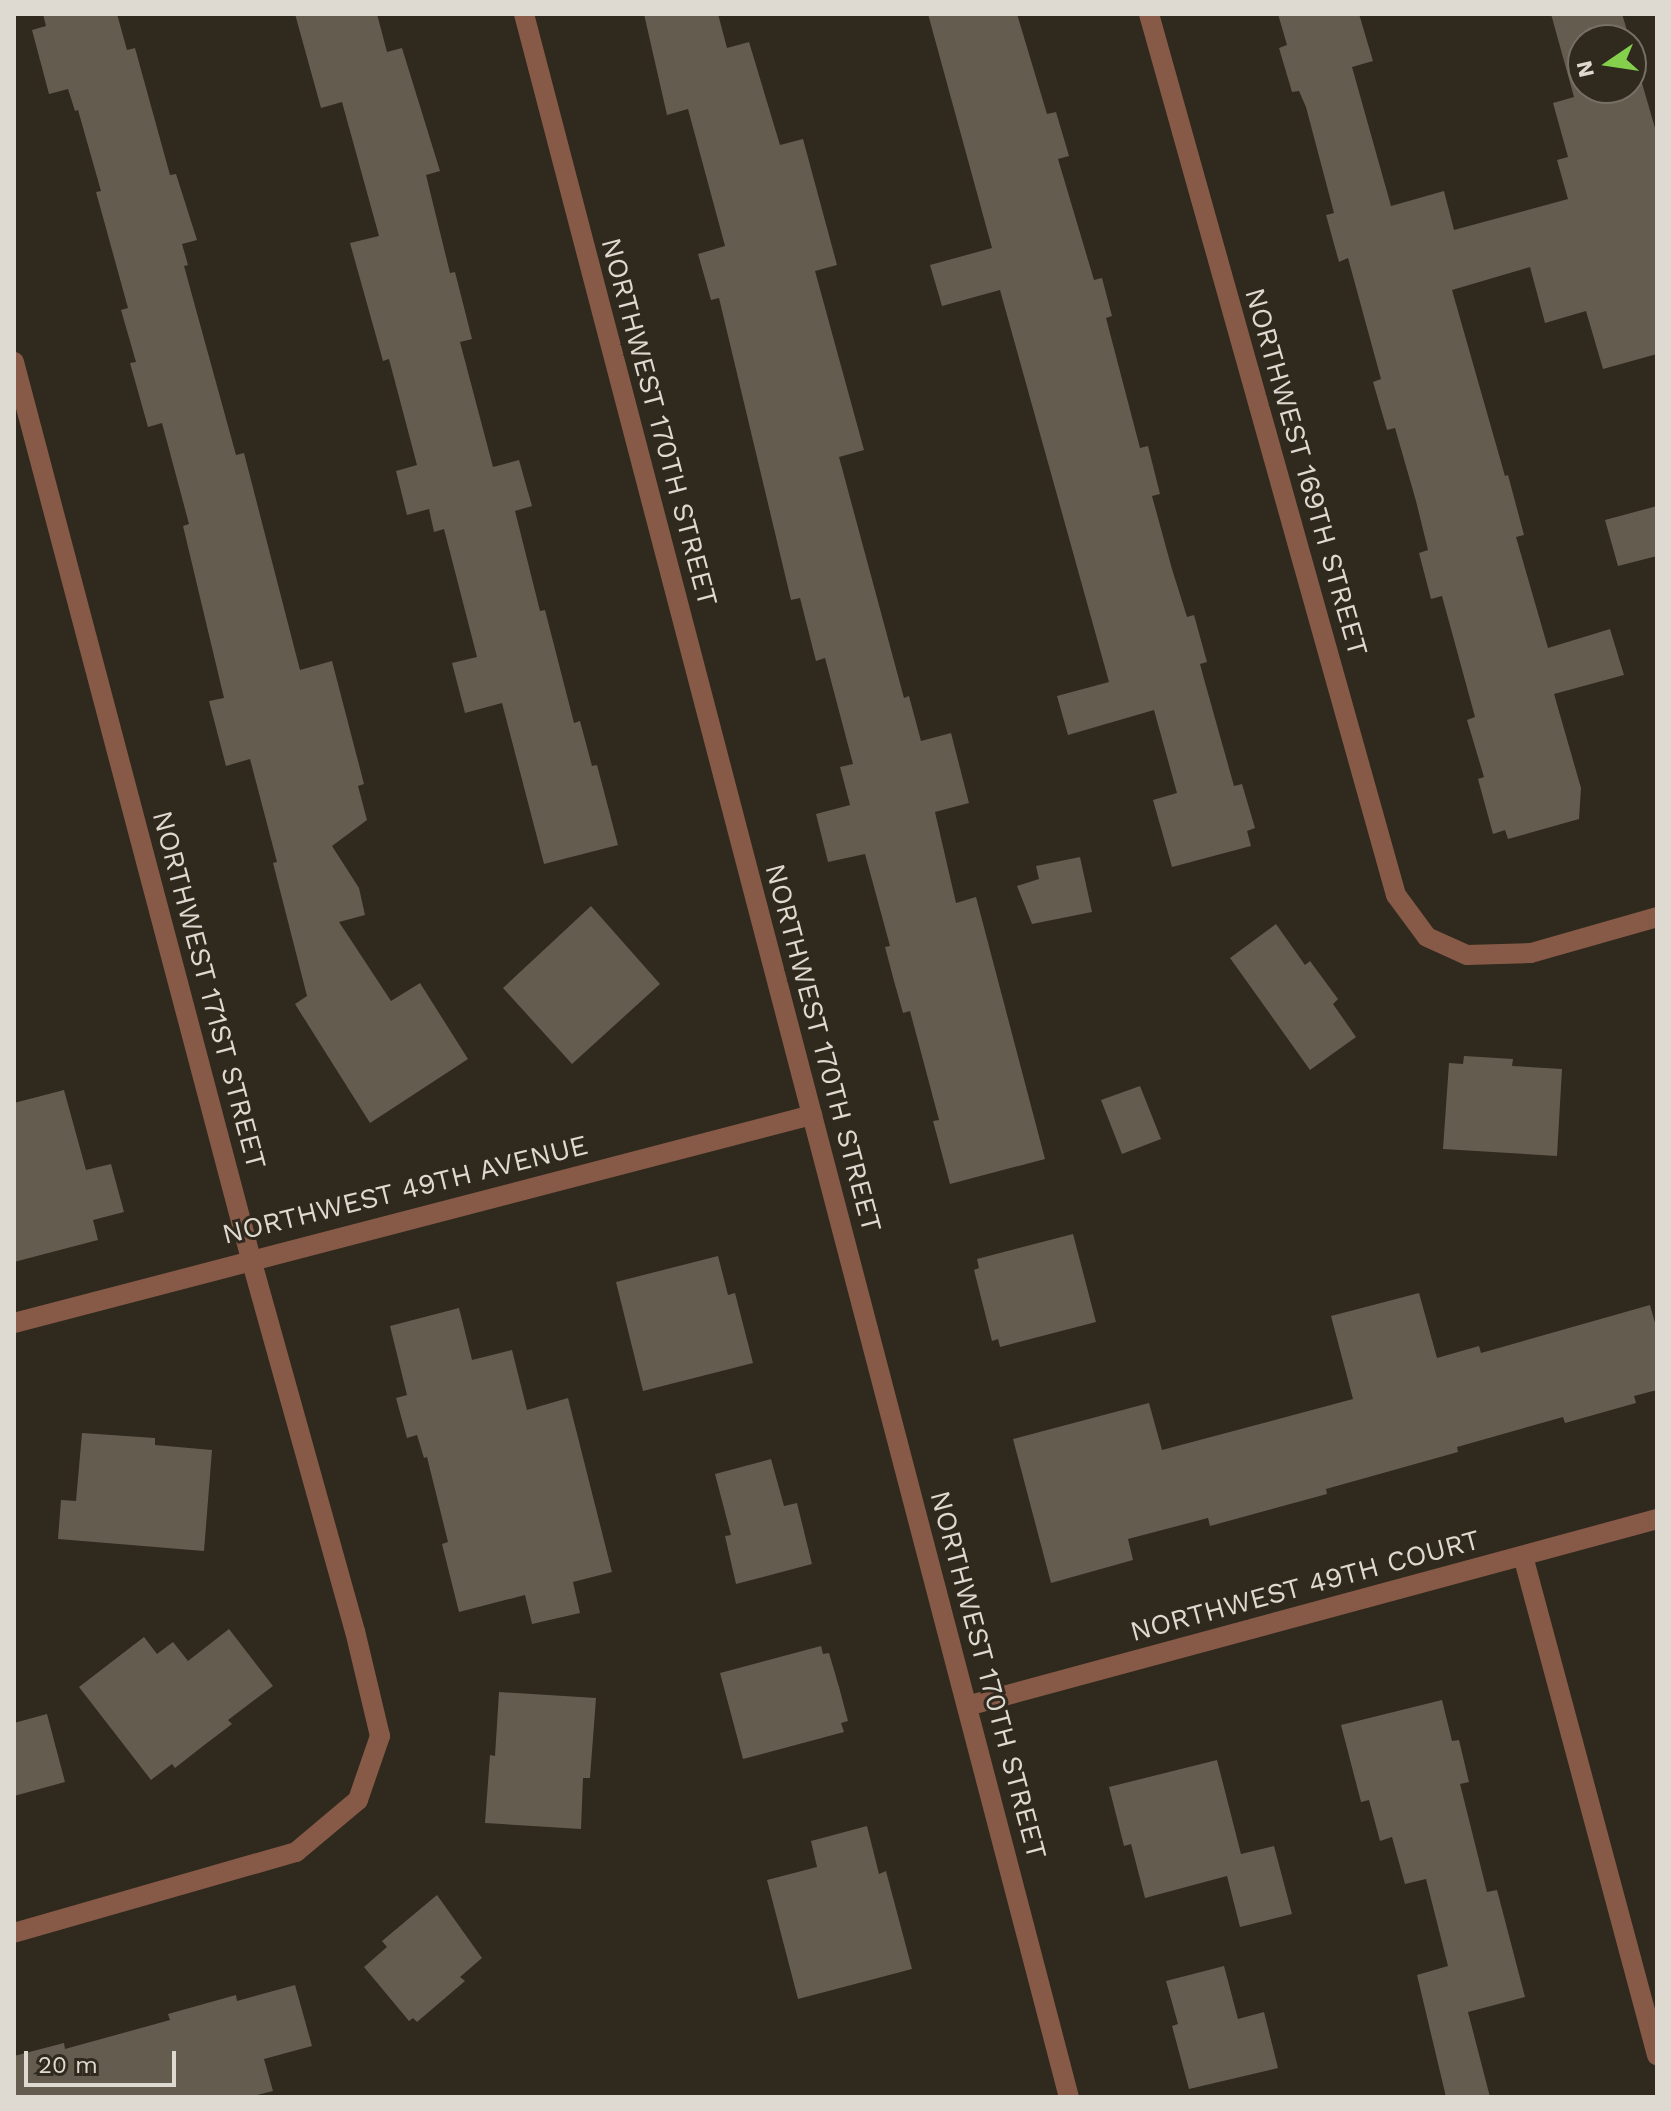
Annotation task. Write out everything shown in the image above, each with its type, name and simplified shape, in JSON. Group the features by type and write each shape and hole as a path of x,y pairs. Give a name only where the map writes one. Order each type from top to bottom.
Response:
{"street":[{"name":"NORTHWEST 170TH STREET","path":"524,14 1069,2097"},
{"name":"NORTHWEST 169TH STREET","path":"1149,14 1396,895 1427,937 1467,955 1531,953 1657,917"},
{"name":"NORTHWEST 171ST STREET","path":"14,362 251,1259 355,1631 380,1736 358,1800 296,1852 14,1933"},
{"name":"NORTHWEST 49TH AVENUE","path":"14,1323 812,1115"},
{"name":"NORTHWEST 49TH COURT","path":"967,1706 1657,1519"},
{"path":"1523,1556 1657,2055"}],"building":[{"path":"43,14 117,14 127,50 135,48 170,175 176,174 197,240 182,244 188,265 184,266 236,455 244,453 300,670 332,661 364,784 358,786 367,820 332,846 359,888 365,915 339,922 391,1001 420,983 468,1059 370,1123 295,1004 307,996 273,863 277,862 250,759 226,766 209,701 224,698 183,526 189,524 162,423 148,427 130,363 136,362 121,310 128,308 96,192 101,191 78,110 75,111 68,89 49,94 32,30 46,26"},
{"path":"295,14 377,14 387,52 402,48 440,171 426,175 450,273 455,272 472,339 460,342 493,467 519,460 532,506 515,511 540,611 545,610 574,723 580,721 592,766 597,765 618,845 544,864 502,703 465,713 452,663 477,657 444,529 434,532 429,509 407,515 396,471 417,465 389,359 383,361 350,243 379,236 342,102 321,108"},
{"path":"644,14 718,14 727,48 749,42 780,145 803,139 837,265 815,271 864,450 839,457 904,698 909,696 921,741 951,733 969,803 935,812 956,903 976,897 1045,1159 950,1184 933,1121 939,1120 910,1011 903,1013 894,981 885,947 890,946 865,854 828,862 816,814 850,805 840,767 853,764 825,658 816,661 800,598 791,600 719,298 711,300 698,254 725,246 688,109 667,115"},
{"path":"928,14 1017,14 1047,114 1056,112 1069,156 1058,159 1094,280 1102,278 1112,316 1106,318 1140,448 1148,446 1160,494 1152,496 1172,569 1187,617 1194,615 1207,662 1200,664 1234,786 1242,784 1255,828 1247,831 1251,846 1172,867 1153,800 1177,793 1154,710 1068,735 1057,696 1109,682 1000,290 942,306 930,265 992,248"},
{"path":"1278,14 1359,14 1373,61 1352,67 1391,206 1444,191 1454,230 1568,199 1557,160 1568,157 1553,103 1567,99 1567,104 1647,104 1647,100 1657,135 1657,354 1603,369 1586,311 1545,323 1530,267 1452,290 1505,476 1508,475 1524,535 1516,537 1548,648 1610,629 1624,675 1554,694 1581,788 1579,819 1508,839 1505,830 1493,834 1478,779 1484,777 1467,720 1475,717 1442,596 1431,599 1419,553 1428,550 1416,501 1395,428 1387,430 1373,382 1381,379 1348,258 1339,262 1326,215 1334,213 1306,107 1299,91 1292,92 1279,48 1287,45"},
{"path":"1551,14 1622,14 1625,24 1567,24 1567,72"},
{"path":"1657,506 1657,556 1618,566 1605,520"},
{"path":"1080,857 1092,912 1032,924 1017,886 1039,879 1036,866"},
{"path":"591,906 660,984 572,1064 503,988"},
{"path":"1276,924 1305,965 1310,961 1338,999 1333,1004 1356,1037 1310,1070 1230,958"},
{"path":"1464,1056 1513,1059 1512,1066 1562,1069 1557,1156 1443,1149 1449,1063 1463,1064"},
{"path":"1140,1086 1161,1139 1122,1154 1101,1100"},
{"path":"64,1090 86,1170 111,1164 124,1212 93,1220 98,1240 14,1262 14,1103"},
{"path":"1073,1234 1096,1322 1000,1347 998,1339 992,1341 974,1270 979,1268 977,1259"},
{"path":"718,1256 728,1295 735,1293 753,1363 643,1391 616,1282"},
{"path":"1419,1293 1437,1358 1479,1346 1481,1353 1650,1305 1657,1330 1657,1390 1634,1396 1636,1403 1565,1423 1563,1417 1457,1447 1458,1452 1326,1489 1327,1494 1210,1526 1208,1518 1128,1539 1133,1560 1051,1583 1013,1439 1149,1403 1162,1450 1353,1399 1331,1316"},
{"path":"459,1308 472,1360 512,1350 527,1410 568,1398 612,1572 573,1582 580,1613 532,1624 525,1595 459,1612 442,1544 448,1542 427,1457 424,1458 417,1435 407,1438 396,1398 407,1395 390,1326"},
{"path":"82,1433 155,1438 155,1445 212,1450 204,1551 58,1539 61,1500 76,1501"},
{"path":"771,1459 784,1506 797,1503 812,1564 736,1584 725,1536 731,1535 715,1474"},
{"path":"229,1629 273,1686 228,1720 232,1724 175,1768 172,1764 151,1780 79,1687 144,1637 157,1654 173,1642 188,1661"},
{"path":"821,1646 823,1654 829,1653 839,1687 848,1721 841,1723 844,1732 743,1759 720,1673"},
{"path":"499,1692 596,1698 590,1778 583,1778 581,1829 485,1823 490,1755 495,1756"},
{"path":"1442,1700 1452,1741 1459,1740 1469,1782 1460,1784 1487,1892 1497,1890 1525,1997 1468,2012 1490,2097 1446,2097 1417,1975 1448,1966 1426,1879 1405,1884 1392,1837 1380,1841 1369,1800 1361,1802 1341,1725"},
{"path":"47,1714 65,1782 14,1796 14,1723"},
{"path":"1217,1760 1241,1854 1274,1846 1292,1914 1240,1927 1227,1876 1145,1898 1131,1844 1124,1846 1109,1787"},
{"path":"867,1826 879,1874 886,1871 912,1969 798,1999 767,1880 817,1867 811,1841"},
{"path":"437,1895 482,1958 460,1977 465,1981 417,2022 413,2018 409,2021 364,1967 387,1947 382,1941"},
{"path":"1224,1966 1238,2019 1264,2012 1278,2068 1189,2089 1172,2026 1178,2024 1166,1981"},
{"path":"295,1985 312,2046 264,2059 273,2091 249,2097 14,2097 14,2056 64,2043 65,2049 170,2020 168,2014 236,1995 237,2001"}]}
